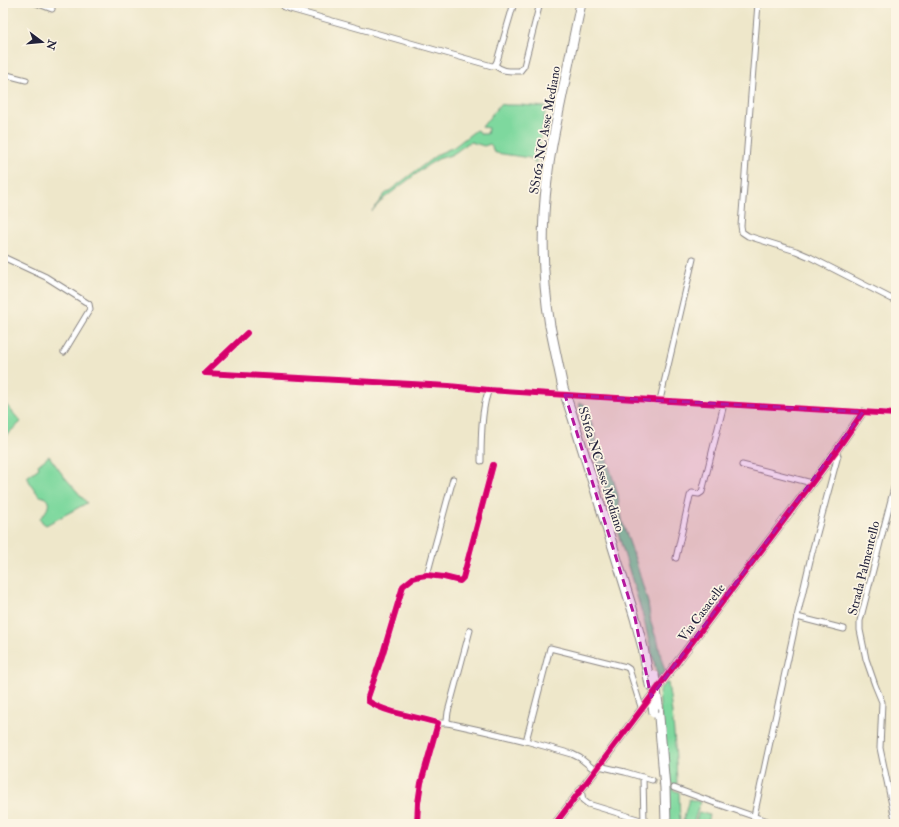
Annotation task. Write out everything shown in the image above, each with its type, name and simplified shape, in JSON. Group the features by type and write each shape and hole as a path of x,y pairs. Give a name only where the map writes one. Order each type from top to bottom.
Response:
{"highway":[{"name":"SS162 NC Asse Mediano","path":"575,48 581,3"},
{"name":"SS162 NC Asse Mediano","path":"586,3 562,111 552,182 545,250 550,282 552,326 564,365 574,414 643,648 656,709 664,776 666,824"},
{"name":"SS162 NC Asse Mediano","path":"574,414 637,606 654,675 660,824"}],"street":[{"path":"36,3 52,9"},
{"path":"283,3 284,7 290,9 492,66 495,65 504,71 520,71 524,66 540,3"},
{"path":"495,65 514,3"},
{"path":"758,3 741,226 742,232 748,236 810,257 896,301"},
{"path":"3,74 26,80"},
{"path":"3,257 46,277 89,304 90,309 64,352"},
{"path":"660,400 692,259"},
{"path":"247,333 205,373 441,385 489,390 896,414"},
{"path":"481,461 484,415 489,390"},
{"path":"676,558 690,496 692,493 700,494 702,492 724,404"},
{"name":"Via Casacelle","path":"555,824 598,769 836,451 863,412"},
{"path":"754,816 812,552 838,456 836,451"},
{"path":"493,465 463,578 460,580 444,577 420,576 413,578 402,586 368,701 373,705 398,713 438,723 448,723 526,741 572,754 598,769 625,772 652,780"},
{"path":"742,465 812,483"},
{"path":"427,576 453,479"},
{"name":"Strada Palmentello","path":"896,480 860,621 860,630 866,659 882,702 880,748 896,824"},
{"path":"797,617 844,629"},
{"path":"448,723 446,720 470,630"},
{"path":"526,741 550,648 629,669 642,710"},
{"path":"417,824 421,783 438,723"},
{"path":"581,790 583,800 588,804 644,822 643,777"},
{"path":"674,788 776,824"}],"highlighted area":[{"path":"565,395 863,412 651,697 635,618"}],"green space":[{"path":"500,104 546,107 535,164 530,158 496,153 493,151 490,144 484,146 471,142 451,155 438,159 428,165 383,199 372,211 384,195 438,154 454,147 476,130 481,134 487,134 488,128 482,127"},
{"path":"3,401 21,422 3,438"},
{"path":"579,403 584,404 587,408 600,452 606,456 618,495 623,524 648,603 651,623 658,641 666,674 659,682 643,616"},
{"path":"49,456 62,474 87,503 46,525 40,518 48,506 47,500 40,496 32,487 27,477 39,468 38,465"},
{"path":"668,683 673,720 677,771 677,784 673,785 673,790 679,792 680,824 669,824 659,691 664,684"},
{"path":"689,799 700,802 693,824 683,821"},
{"path":"699,812 709,815 707,824 695,824"}],"tunnel":[{"path":"652,780 674,788"}],"cycle path":[{"path":"247,333 205,373 449,386 583,396 896,414"},
{"path":"555,824 836,451 863,412"},
{"path":"417,824 421,783 438,723 383,709 368,701 368,697 403,586 413,578 427,575 460,581 463,578 493,465"}]}
